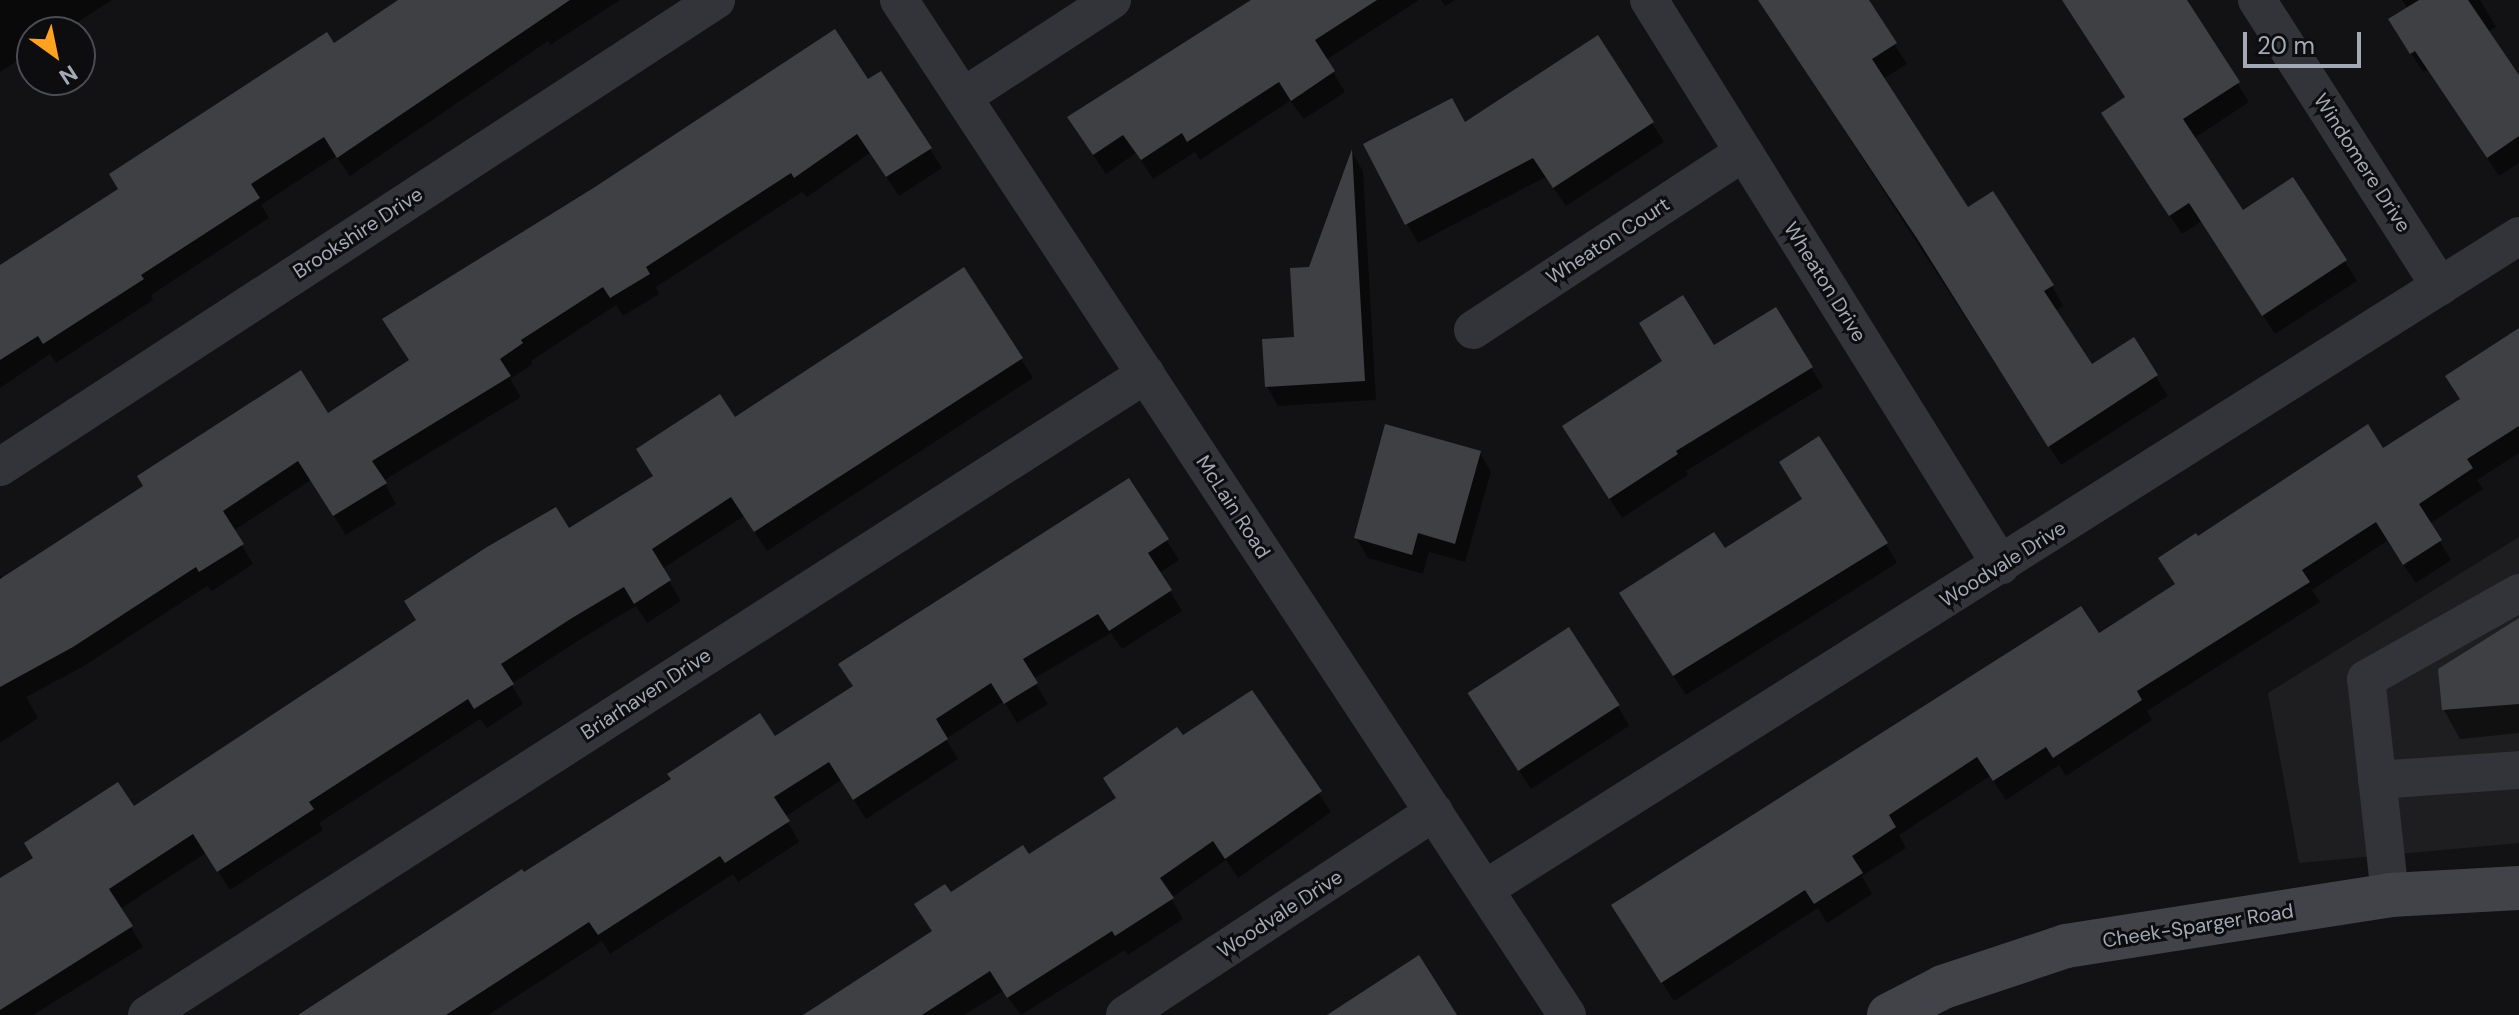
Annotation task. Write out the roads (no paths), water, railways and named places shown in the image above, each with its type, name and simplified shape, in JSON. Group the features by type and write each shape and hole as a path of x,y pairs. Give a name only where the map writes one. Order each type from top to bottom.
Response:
{"main road":[{"name":"Cheek-Sparger Road","path":"1889,1015 1943,987 2066,946 2390,895 2519,888"}],"street":[{"name":"Brookshire Drive","path":"0,467 716,0"},
{"name":"McLain Road","path":"899,0 1567,1015"},
{"path":"963,97 1112,0"},
{"name":"Wheaton Drive","path":"1649,0 2001,565"},
{"name":"Windomere Drive","path":"2257,0 2440,286"},
{"name":"Wheaton Court","path":"1473,330 1744,152"},
{"name":"Woodvale Drive","path":"1485,889 2519,236"},
{"name":"Briarhaven Drive","path":"147,1015 1146,374"},
{"path":"2390,895 2366,679 2519,593"},
{"path":"2377,780 2519,770"},
{"name":"Woodvale Drive","path":"1125,1015 1434,812"}]}
